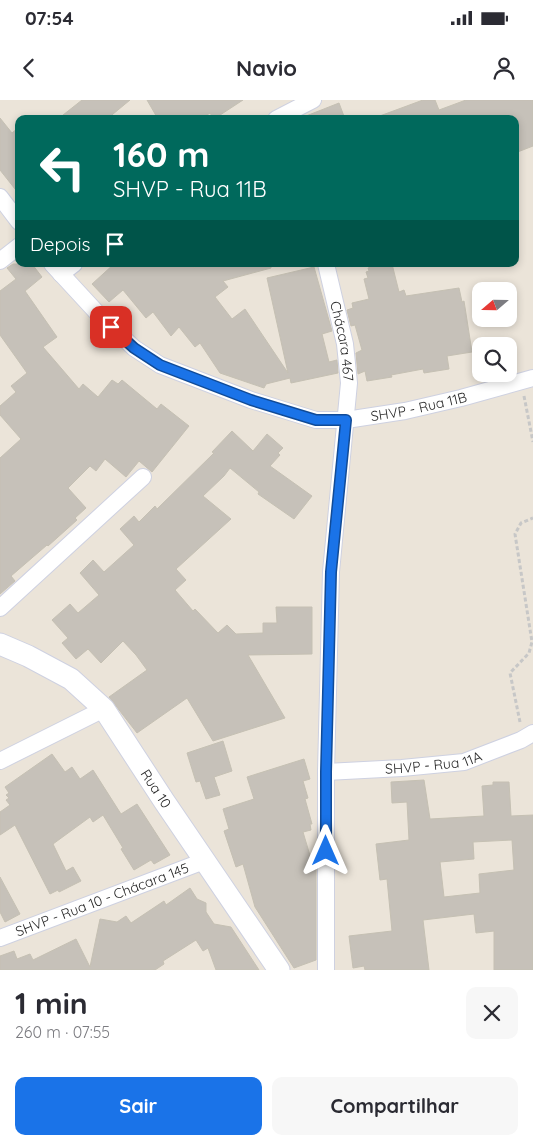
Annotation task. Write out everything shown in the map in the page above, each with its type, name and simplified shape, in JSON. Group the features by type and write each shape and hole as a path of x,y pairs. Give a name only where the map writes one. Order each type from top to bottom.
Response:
{"street":[{"path":"284,115 312,100"},
{"path":"0,197 15,217"},
{"path":"0,261 15,249"},
{"name":"Chácara 467","path":"326,970 326,772 331,572 350,384 345,344 327,267"},
{"name":"SHVP - Rua 11B","path":"57,269 100,316 134,348 160,365 251,400 316,420 346,420 405,411 461,398 527,379"},
{"path":"0,608 143,477"},
{"name":"Rua 10","path":"0,644 28,656 71,679 104,709 204,861 279,970"},
{"path":"0,761 104,709"},
{"name":"SHVP - Rua 11A","path":"326,772 434,766 464,762 527,737"},
{"name":"SHVP - Rua 10 - Chácara 145","path":"0,938 204,861"}],"path":[{"path":"527,379 533,442"},
{"path":"527,737 520,724 510,673 529,653 532,642 515,534 521,523 533,518"}],"building":[{"path":"82,100 130,100 112,115 63,115"},
{"path":"147,100 243,100 220,115 211,115 210,113 207,115 156,115"},
{"path":"423,100 435,100 439,110 466,100 533,100 533,146 519,151 519,115 382,115"},
{"path":"339,103 344,115 309,115"},
{"path":"0,118 12,133 15,130 15,189 0,170"},
{"path":"13,264 15,264 15,267 34,267 42,277 25,291 57,337 43,347 79,389 83,384 98,397 112,380 118,384 122,380 157,409 161,404 189,426 152,472 139,461 126,477 105,459 96,471 90,466 68,488 86,508 75,518 77,520 11,576 15,581 0,594 0,458 21,439 0,415 0,406 16,392 11,386 27,373 0,335 0,291 16,279 7,268"},
{"path":"111,267 271,267 223,281 228,287 215,297 232,319 245,309 288,373 267,278 314,267 332,331 322,334 329,362 337,360 338,373 291,383 290,378 266,384 264,388 220,373 200,343 195,347 179,327 171,336 153,312 146,318 123,290 109,302 92,284"},
{"path":"372,267 393,267 399,292 404,290 406,296 459,288 462,302 464,301 472,352 447,356 449,369 424,373 423,369 367,381 365,371 358,374 356,353 362,350 355,325 351,326 347,310 353,308 352,303 369,299 364,279 368,278 366,272 369,271 368,268"},
{"path":"232,431 253,451 267,434 283,448 278,453 280,455 270,466 312,496 294,519 258,494 259,492 230,468 203,496 231,519 176,569 186,580 175,590 193,611 195,609 218,633 227,625 236,634 263,633 263,623 277,623 276,607 312,607 312,654 248,655 285,718 213,741 187,698 137,733 109,697 147,670 136,655 123,641 101,663 88,649 76,659 62,643 68,638 52,620 70,604 78,613 99,595 80,573 93,560 104,572 134,545 120,529 134,516 139,522 155,506 157,509 214,453 212,452"},
{"path":"223,741 232,771 214,777 220,795 206,799 200,781 196,782 187,753"},
{"path":"52,754 65,772 72,767 80,779 93,770 121,814 137,804 170,855 154,864 151,860 134,870 103,815 93,822 90,817 53,844 66,871 73,867 81,881 59,892 58,890 50,894 15,825 0,835 0,812 10,805 6,800 9,798 6,795 9,793 5,787"},
{"path":"304,759 310,779 303,781 308,798 305,799 312,824 310,824 311,830 303,832 314,869 316,869 316,960 294,968 255,907 243,864 236,867 224,831 229,829 223,809 254,799 247,777"},
{"path":"424,780 430,819 484,816 482,786 493,785 493,782 509,782 511,816 533,815 533,970 494,970 494,931 476,933 474,914 423,920 429,970 365,970 364,966 353,968 349,936 392,931 387,879 380,880 376,844 409,840 407,802 392,803 391,782","holes":["512,840 514,870 479,874 480,893 444,897 440,862 474,859 473,842"]},
{"path":"0,877 20,914 5,922 0,912"},
{"path":"190,888 197,899 206,903 206,912 214,924 231,927 259,970 216,970 208,948 203,951 196,940 163,961 164,964 155,970 0,970 0,956 14,951 17,959 30,954 33,960 76,939 90,967 100,919 117,922 126,916 131,923 164,901 166,905"}],"route":[{"path":"111,327 134,348 160,365 251,400 316,420 346,420 331,572 326,851"}]}
